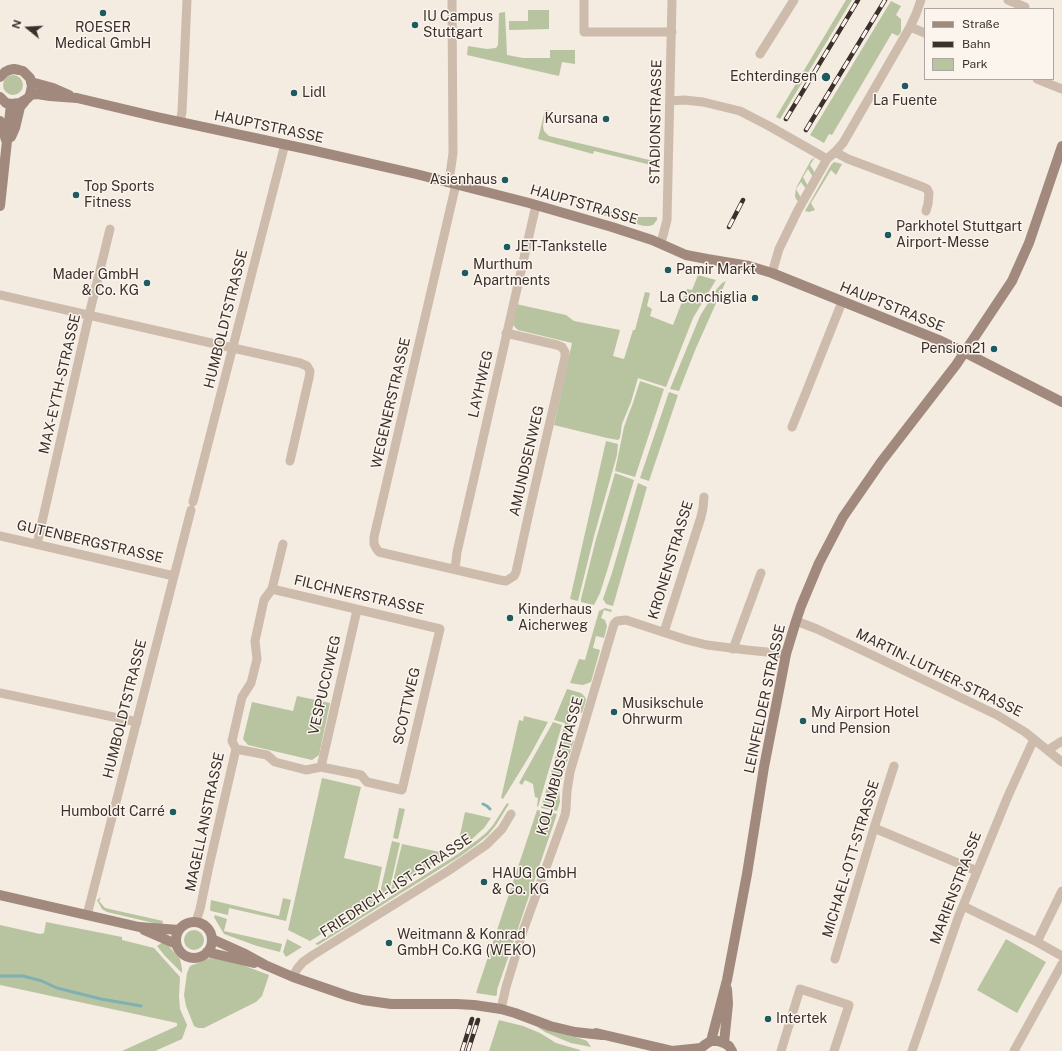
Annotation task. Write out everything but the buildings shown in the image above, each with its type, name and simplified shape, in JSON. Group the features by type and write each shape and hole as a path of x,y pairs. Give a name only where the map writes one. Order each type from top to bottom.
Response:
{"main road":[{"path":"0,76 9,70 19,70 27,74 31,82 32,90 20,107 15,128 7,144"},
{"name":"HAUPTSTRASSE","path":"31,82 53,88 76,98"},
{"name":"HAUPTSTRASSE","path":"11,104 16,104 37,94 76,98 453,183 536,205 633,233 661,243 686,255 707,260 748,266 772,273 964,352 1062,402"},
{"path":"0,97 6,103 11,104 0,206"},
{"path":"0,121 7,144"},
{"name":"LEINFELDER STRASSE","path":"711,1041 727,980 747,874 771,730 786,654 796,621 819,563 843,517 880,462 964,352 1012,281 1034,230 1062,146"},
{"path":"0,895 139,927 179,930"},
{"path":"196,922 207,928 212,939 211,946 207,952 194,958 188,957 179,950 176,944 176,936 184,925 196,922"},
{"path":"139,927 176,944"},
{"path":"212,939 293,977 363,1000 391,1004 474,1005 501,1009 550,1026 575,1032 602,1035 672,1051 700,1050 711,1041 724,1043 729,1046 732,1051"},
{"path":"207,952 265,965"},
{"name":"LEINFELDER STRASSE","path":"724,1043 728,1004 727,980"}],"street":[{"path":"180,122 182,112 187,0"},
{"path":"452,0 453,183"},
{"path":"584,0 584,32 672,32"},
{"name":"STADIONSTRASSE","path":"661,243 668,220 672,0"},
{"path":"760,54 794,0"},
{"path":"772,273 779,250 798,210 827,159 843,142 910,27 921,0"},
{"path":"1008,0 1025,7"},
{"path":"910,27 924,33"},
{"path":"1040,80 1062,89"},
{"path":"670,101 684,100 703,102 740,111 827,159"},
{"name":"HUMBOLDTSTRASSE","path":"87,915 285,144"},
{"path":"835,152 848,159 924,187 929,193 926,210"},
{"name":"WEGENERSTRASSE","path":"453,183 374,537 374,544 379,552 455,569"},
{"name":"LAYHWEG","path":"455,569 457,552 536,205"},
{"name":"MAX-EYTH-STRASSE","path":"38,544 89,315 110,229"},
{"path":"0,295 300,363 307,366 310,371 309,378 290,461"},
{"path":"792,427 842,302"},
{"name":"AMUNDSENWEG","path":"455,569 506,581 514,576 566,357 562,347 506,333"},
{"name":"KRONENSTRASSE","path":"664,632 701,517 704,497"},
{"name":"GUTENBERGSTRASSE","path":"0,536 174,576"},
{"name":"MAGELLANSTRASSE","path":"196,922 236,749 232,741 242,697 251,683 256,659 255,641 264,600 272,589 283,544"},
{"path":"733,649 761,573"},
{"name":"FILCHNERSTRASSE","path":"272,589 440,629"},
{"name":"VESPUCCIWEG","path":"321,767 357,610"},
{"name":"KRONENSTRASSE","path":"617,621 626,620 696,642 733,649 786,654"},
{"name":"KOLUMBUSSTRASSE","path":"501,1009 523,931 565,815 570,772 612,628 617,621"},
{"name":"MARTIN-LUTHER-STRASSE","path":"796,621 966,699 1007,720 1034,739 1062,762"},
{"name":"SCOTTWEG","path":"321,767 361,775 367,782 402,790 440,629"},
{"path":"0,693 136,722"},
{"name":"MARIENSTRASSE","path":"912,1051 953,931 1013,782 1034,739"},
{"path":"1048,750 1062,741"},
{"path":"236,749 267,755 275,762 306,770 321,767"},
{"name":"MICHAEL-OTT-STRASSE","path":"834,959 894,766"},
{"name":"FRIEDRICH-LIST-STRASSE","path":"293,977 303,962 313,955 448,871 486,845 502,828 511,814"},
{"path":"874,828 977,871"},
{"path":"1037,942 1062,891"},
{"path":"963,906 1037,942 1062,956"},
{"path":"1014,1051 1062,964"},
{"path":"781,1051 800,989 849,1005 834,1051"}],"green space":[{"path":"846,0 852,0 780,119 776,117"},
{"path":"891,1 901,6 896,15 901,19 901,32 898,36 892,33 832,135 829,134 824,143 810,135"},
{"path":"528,10 549,10 549,29 509,30 509,21 528,21"},
{"path":"505,12 507,55 523,58 550,58 550,50 575,50 575,64 562,62 559,76 467,55 468,46 487,49 496,48 498,45 499,13"},
{"path":"13,75 20,78 23,85 20,92 13,95 6,92 3,85 6,78"},
{"path":"545,110 549,110 544,119 543,126 544,131 549,136 658,162 659,167 594,151 593,154 538,139"},
{"path":"815,157 810,165 815,173 813,177 808,169 803,177 808,186 806,189 801,182 796,189 801,198 798,201 795,196 796,188 811,160"},
{"path":"834,162 842,164 836,175 831,170 811,203 815,210 809,212 805,211 831,165"},
{"path":"601,208 634,217 657,217 657,220 653,225 644,226 599,214"},
{"path":"698,275 716,280 693,318 666,387 638,378 631,402 622,424 620,438 618,440 607,438 554,425 572,343 518,330 513,325 516,304 566,315 574,321 620,330 613,356 624,359 633,330 635,330 645,292 650,293 647,306 652,309 650,316 673,325 687,289 692,290"},
{"path":"726,281 696,348 679,391 670,389 700,316 716,290"},
{"path":"640,381 664,389 635,477 615,471 624,427"},
{"path":"669,392 678,395 649,481 640,478"},
{"path":"606,441 618,444 617,455 594,536 578,601 570,599"},
{"path":"615,473 634,480 600,593 594,605 581,602 581,599"},
{"path":"638,483 647,487 613,606 606,604 603,599"},
{"path":"605,608 612,610 611,612 604,610 601,618 605,620 607,626 604,638 596,636 593,648 600,650 591,682 583,685 570,683 579,659 585,660 599,611"},
{"path":"567,689 581,693 586,700 582,713 574,711 566,738 574,741 559,786 560,802 557,811 541,808 565,723 554,720"},
{"path":"297,696 330,703 319,755 312,760 248,745 243,739 252,702 293,711"},
{"path":"524,716 548,722 503,799 501,798 519,720 523,721"},
{"path":"553,722 562,725 538,807 538,798 535,797 533,784 525,780 522,785 519,783"},
{"path":"322,778 361,787 344,858 382,867 375,901 310,941 288,930"},
{"path":"507,803 509,804 496,825 488,835 476,845 318,945 315,944 458,854 476,841 493,825"},
{"path":"399,808 405,809 398,839 393,838"},
{"path":"537,810 557,814 497,990 497,994 496,996 476,993"},
{"path":"465,812 491,818 484,828 472,839 457,849"},
{"path":"392,841 400,843 389,892 379,897"},
{"path":"402,844 449,854 391,890"},
{"path":"101,897 99,901 105,908 163,921 162,925 107,912 102,909 97,900"},
{"path":"283,898 291,900 286,921 229,908 228,915 210,910 211,900 279,916"},
{"path":"215,915 227,919 224,931 282,944 280,952 257,946 224,934 214,917"},
{"path":"46,922 122,937 122,940 154,948 180,977 180,1009 187,1025 182,1039 155,1051 122,1051 177,1026 177,1023 0,985 0,925 40,934 44,933"},
{"path":"190,930 198,930 204,936 204,944 198,950 190,950 184,944 184,936"},
{"path":"287,939 302,947 286,957 283,952"},
{"path":"1006,939 1046,962 1017,1013 977,990"},
{"path":"163,942 166,943 180,959 182,973 157,946"},
{"path":"210,958 229,960 269,975 262,996 256,1002 204,1028 198,1028 194,1026 186,1006 184,995 187,973 190,966"},
{"path":"499,1020 523,1026 540,1033 556,1043 580,1051 489,1051"},
{"path":"536,1026 582,1039 587,1041 591,1047 571,1043 545,1032"}],"waterway":[{"path":"483,804 490,809"},
{"path":"0,976 23,976 42,981 57,988 101,999 141,1006"}],"railway":[{"path":"786,119 858,0"},
{"path":"806,130 885,0"},
{"path":"729,227 743,200"},
{"path":"462,1051 472,1019"},
{"path":"468,1051 478,1020"}],"place":[{"name":"ROESER Medical GmbH","path":"103,13"},
{"name":"IU Campus Stuttgart","path":"415,25"},
{"name":"Echterdingen","path":"826,77"},
{"name":"La Fuente","path":"905,86"},
{"name":"Lidl","path":"294,93"},
{"name":"Kursana","path":"606,119"},
{"name":"Asienhaus","path":"505,180"},
{"name":"Top Sports Fitness","path":"76,195"},
{"name":"Parkhotel Stuttgart Airport-Messe","path":"888,235"},
{"name":"JET-Tankstelle","path":"507,247"},
{"name":"Pamir Markt","path":"668,270"},
{"name":"Murthum Apartments","path":"465,273"},
{"name":"Mader GmbH & Co. KG","path":"147,283"},
{"name":"La Conchiglia","path":"755,298"},
{"name":"Pension21","path":"994,349"},
{"name":"Kinderhaus Aicherweg","path":"510,618"},
{"name":"Musikschule Ohrwurm","path":"614,712"},
{"name":"My Airport Hotel und Pension","path":"803,721"},
{"name":"Humboldt Carré","path":"173,812"},
{"name":"HAUG GmbH & Co. KG","path":"484,882"},
{"name":"Weitmann & Konrad GmbH Co.KG (WEKO)","path":"389,943"},
{"name":"Intertek","path":"768,1019"}]}
